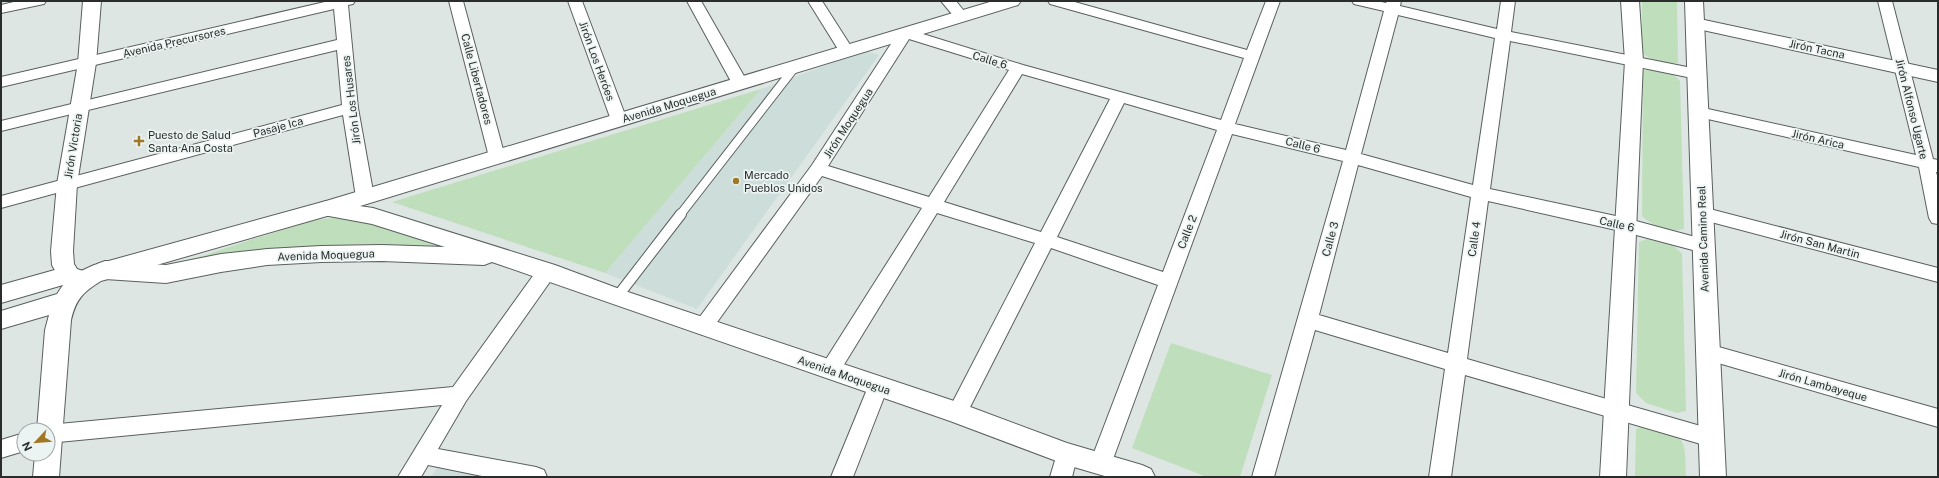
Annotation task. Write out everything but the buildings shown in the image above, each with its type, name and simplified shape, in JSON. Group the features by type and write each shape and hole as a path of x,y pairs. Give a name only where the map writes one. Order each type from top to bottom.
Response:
{"street":[{"path":"1,9 40,1"},
{"name":"Jirón Victoria","path":"86,275 63,265 62,251 67,184 87,63 92,1"},
{"name":"Calle Libertadores","path":"456,1 498,157"},
{"name":"Jirón Los Heróes","path":"575,1 619,120"},
{"path":"694,1 740,83"},
{"path":"815,1 846,51"},
{"path":"948,1 961,16"},
{"name":"Avenida Moquegua","path":"1,294 86,275 326,209 1012,1"},
{"path":"1055,1 1253,56"},
{"name":"Calle 2","path":"1101,462 1273,1"},
{"path":"1359,1 1393,5 1503,35 1697,74"},
{"name":"Calle 4","path":"1440,477 1508,1"},
{"path":"1613,477 1634,62 1630,1"},
{"name":"Avenida Camino Real","path":"1694,1 1712,477"},
{"name":"Jirón Alfonso Ugarte","path":"1885,1 1901,68 1932,164 1938,218"},
{"name":"Avenida Precursores","path":"1,82 87,63 310,5 344,2"},
{"name":"Jirón Los Husares","path":"344,2 345,43 350,108 366,197"},
{"name":"Calle 3","path":"1263,477 1308,320 1393,5"},
{"name":"Jirón Tacna","path":"1695,24 1938,76"},
{"name":"Calle 6","path":"905,33 1018,68 1226,127 1352,157 1480,193 1625,225 1704,246"},
{"name":"Jirón Moquegua","path":"703,327 818,169 905,33"},
{"path":"1,126 345,43"},
{"path":"830,370 1018,68"},
{"path":"957,413 1120,96"},
{"name":"Pasaje Ica","path":"1,202 350,108"},
{"name":"Jirón Arica","path":"1699,112 1932,164"},
{"path":"818,169 1046,240 1168,281"},
{"name":"Avenida Moquegua","path":"326,209 373,216 547,270 617,297 957,413 1067,454 1101,462 1142,477"},
{"name":"Jirón San Martin","path":"1702,213 1938,275"},
{"name":"Avenida Moquegua","path":"86,275 166,274 221,263 267,257 382,253 502,258 547,270"},
{"path":"409,477 459,395 547,270"},
{"path":"50,422 57,330 64,301 86,275"},
{"path":"1,320 64,301"},
{"path":"1308,320 1457,363 1616,412 1711,438"},
{"name":"Jirón Lambayeque","path":"1708,352 1938,418"},
{"path":"842,477 878,387"},
{"path":"56,433 459,395"},
{"path":"1,449 16,444"},
{"path":"423,454 536,477"},
{"path":"1060,477 1067,454"},
{"path":"46,477 47,462"}],"lane":[{"path":"617,297 795,67"}],"shaded area":[{"name":"Mercado Pueblos Unidos","path":"865,51 879,55 697,309 605,273 761,89"},
{"path":"438,466 488,477 431,477"}],"green space":[{"path":"1642,1 1677,1 1678,63 1659,61 1642,53"},
{"path":"1650,69 1673,74 1680,81 1684,229 1679,230 1656,226 1642,216 1643,71"},
{"path":"761,89 605,273 392,202"},
{"path":"341,217 377,221 438,243 438,246 364,244 300,248 175,265 316,220"},
{"path":"1647,239 1674,246 1682,254 1686,411 1677,413 1646,403 1636,393 1639,242"},
{"path":"1171,343 1272,375 1240,477 1207,477 1132,448"},
{"path":"1645,426 1669,433 1676,436 1680,440 1685,452 1686,477 1635,477 1636,429"}],"place":[{"name":"Puesto de Salud Santa Ana Costa","path":"139,141"},
{"name":"Mercado Pueblos Unidos","path":"736,181"}]}
